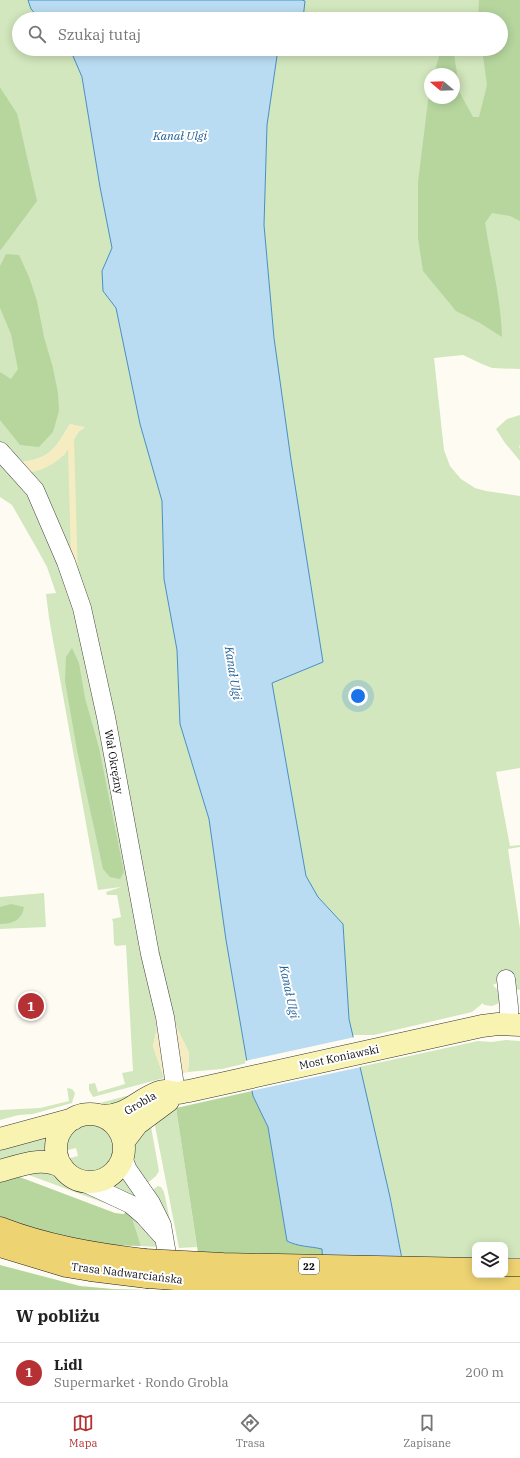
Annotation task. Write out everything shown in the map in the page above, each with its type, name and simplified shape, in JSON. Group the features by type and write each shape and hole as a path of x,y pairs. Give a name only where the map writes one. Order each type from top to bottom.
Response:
{"main road":[{"name":"Most Koniawski","path":"182,1092 506,1024"},
{"name":"Grobla","path":"103,1116 120,1114 166,1090 182,1092"},
{"name":"Grobla","path":"124,1149 137,1124 182,1092"},
{"path":"0,1139 86,1114 103,1116 116,1126 124,1149 119,1167 112,1175 98,1181 84,1182 75,1179 62,1167 58,1160 56,1143 65,1125 73,1119"},
{"path":"0,1171 29,1162 46,1161 62,1167"},
{"name":"Trasa Nadwarciańska","path":"0,1228 45,1242 189,1280 520,1288"},
{"name":"Trasa Nadwarciańska","path":"0,1246 48,1261 90,1270 146,1269 216,1263 472,1269"},
{"path":"0,1256 48,1261"},
{"path":"508,1270 520,1270"}],"street":[{"name":"Wał Okrężny","path":"0,451 35,490 66,562 82,608 106,717 150,954 182,1092"},
{"path":"506,979 509,1007 506,1024"},
{"path":"124,1149 128,1170 157,1212 162,1225 173,1290"},
{"path":"84,1182 130,1204 144,1216 164,1238"}],"green space":[{"path":"0,0 28,0 34,12 12,12 12,56 73,56 82,77 100,187 112,248 102,271 103,291 116,308 140,424 162,501 164,579 177,650 180,724 209,819 226,940 247,1063 222,1069 188,1072 189,1053 176,1026 162,984 81,585 29,472 64,455 79,431 84,428 70,424 61,439 46,455 21,462 0,443 0,251 10,236 17,113 0,87"},
{"path":"302,0 520,0 520,369 492,368 463,355 434,358 444,450 450,466 461,479 475,488 520,496 520,768 496,772 510,846 520,845 520,847 508,849 520,929 520,990 513,988 511,976 493,985 500,993 502,1002 492,1006 484,1005 483,1003 472,1012 374,1035 352,1035 349,1019 343,924 318,897 306,876 272,683 323,662 291,460 274,338 264,225 267,125 277,56 508,56 508,12 304,12 305,1"},
{"path":"479,0 520,0 520,221 510,216 492,213 485,223 498,294 502,337 480,323 456,311 423,271 418,238 418,182 428,104 460,104 460,93 473,117 479,117 487,85 483,56 508,56 508,12 478,12"},
{"path":"439,56 454,56 456,68 436,68"},
{"path":"0,87 17,113 37,201 0,251"},
{"path":"6,254 19,255 29,277 37,301 58,393 59,411 53,432 39,447 20,445 0,420 0,372 11,379 18,369 11,334 0,308 0,266"},
{"path":"520,415 520,461 496,429 507,419"},
{"path":"0,458 25,488 70,585 147,960 157,1028 153,1046 164,1078 93,1097 89,1090 89,1084 95,1083 98,1092 125,1084 122,1073 133,1071 126,945 116,946 114,944 112,919 121,917 117,895 107,895 106,892 121,887 98,890 49,618 46,594 56,593 47,567 12,505 0,497"},
{"path":"72,648 79,663 85,698 99,748 124,872 120,879 110,877 103,869 77,750 65,681 66,657"},
{"path":"44,893 46,927 0,929 0,897"},
{"path":"11,904 24,907 21,915 13,922 0,924 0,907"},
{"path":"506,1040 520,1041 520,1258 508,1258 508,1242 472,1242 472,1258 402,1257 390,1197 359,1067 478,1041 492,1042"},
{"path":"67,1088 72,1089 75,1093 72,1103 33,1114 19,1115 0,1120 0,1110 40,1108 69,1101"},
{"path":"252,1091 268,1127 287,1241 322,1249 323,1255 198,1253 176,1108"},
{"path":"126,1096 132,1097 107,1106 100,1103"},
{"path":"176,1108 197,1247 179,1248 155,1126 155,1124 162,1117"},
{"path":"150,1121 159,1171 156,1176 145,1185 131,1157 132,1147"},
{"path":"84,1124 98,1125 107,1131 113,1139 113,1158 107,1167 99,1172 88,1173 78,1171 70,1165 66,1159 78,1156 76,1148 64,1151 64,1146 72,1131"},
{"path":"47,1135 45,1153 0,1163 0,1149"},
{"path":"22,1170 55,1174 75,1188 117,1204 118,1208 18,1171"},
{"path":"17,1176 115,1213 123,1214 130,1211 141,1246 102,1245 35,1230 0,1217 0,1181"},
{"path":"123,1177 136,1193 132,1197 110,1188"},
{"path":"158,1186 161,1187 164,1192 173,1235 151,1191"},
{"path":"130,1211 155,1240 157,1247 141,1246"},
{"path":"0,1265 80,1286 150,1290 0,1290"}],"sand":[{"path":"70,424 85,427 79,431 74,439 78,578 162,984 176,1026 189,1053 188,1072 164,1078 153,1046 157,1028 147,960 70,585 21,462 46,455 56,445","holes":["68,449 71,557 30,472 40,470 51,465 61,458"]}],"water":[{"path":"28,0 305,1 304,12 34,12"},
{"name":"Kanał Ulgi","path":"73,56 277,56 267,125 264,225 274,338 291,460 323,662 272,683 306,876 318,897 343,924 349,1019 390,1197 408,1290 324,1290 322,1249 287,1241 268,1127 252,1091 226,940 209,819 180,724 177,650 164,579 162,501 140,424 116,308 103,291 102,271 112,248 100,187 82,77"}],"pier":[{"path":"355,1037 361,1067 250,1091 245,1061"}],"place":[{"name":"Lidl","path":"31,1006"}]}
